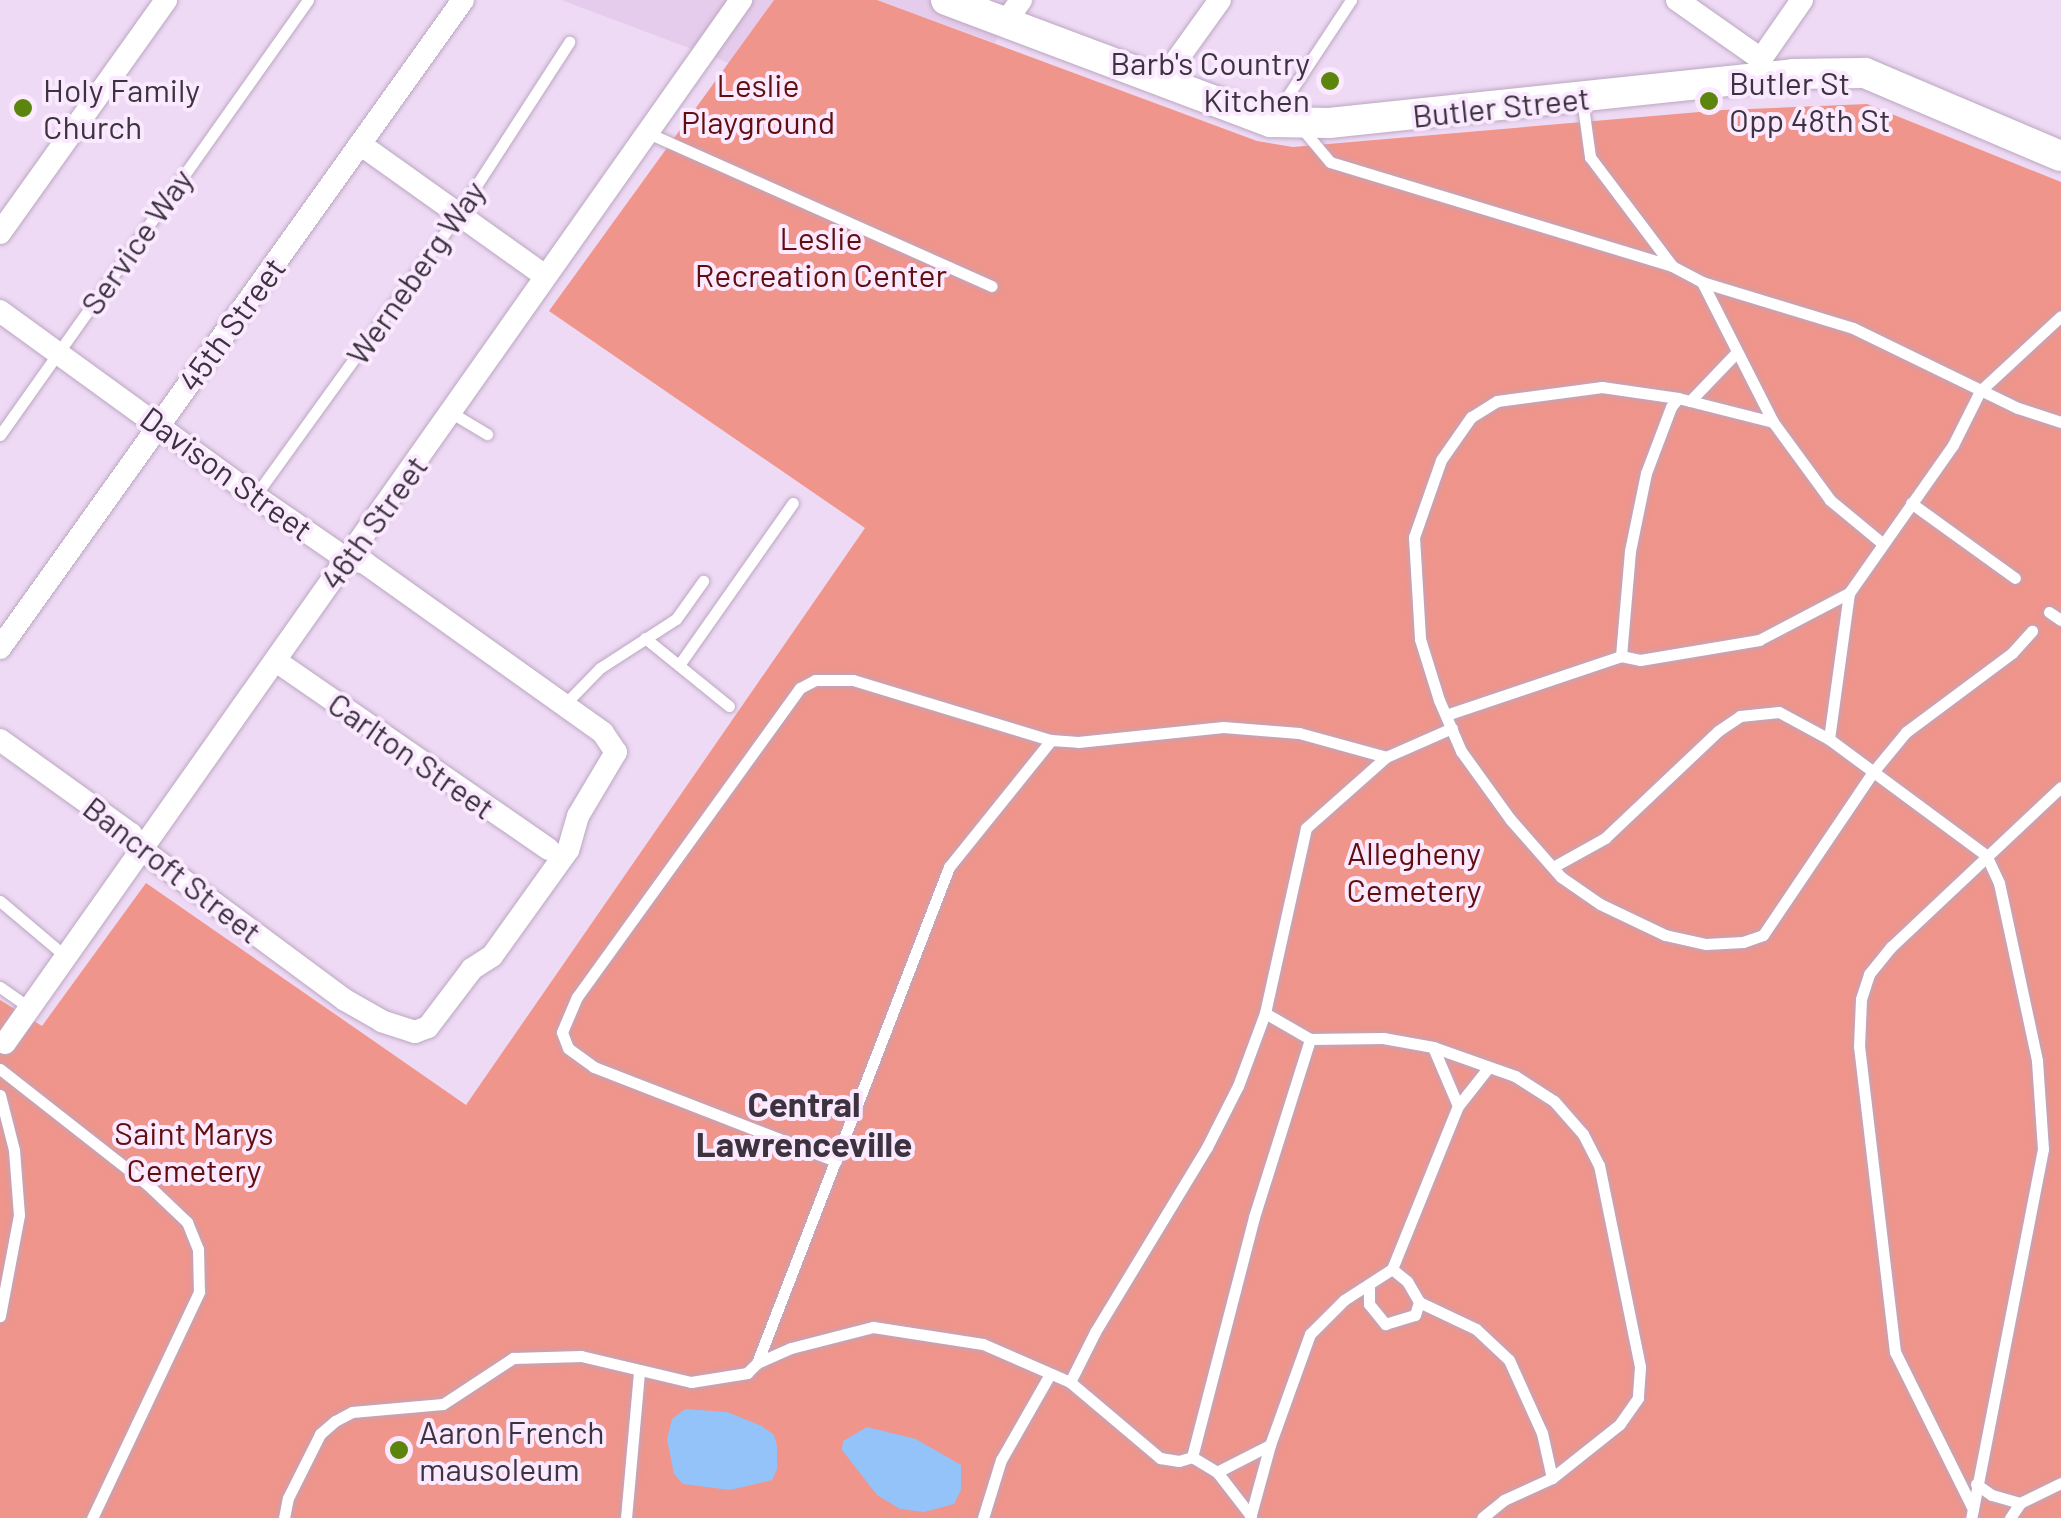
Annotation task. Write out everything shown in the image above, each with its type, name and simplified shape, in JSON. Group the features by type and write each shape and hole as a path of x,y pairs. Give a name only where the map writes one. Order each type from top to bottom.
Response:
{"main road":[{"name":"Butler Street","path":"946,0 1013,12 1161,82 1285,124 1582,98 1761,68 1865,73 2061,156"}],"street":[{"path":"0,234 166,0"},
{"name":"45th Street","path":"0,648 463,0"},
{"name":"46th Street","path":"2,1047 741,0"},
{"path":"1161,82 1220,0"},
{"path":"1677,0 1761,68 1802,0"},
{"path":"360,144 545,276"},
{"name":"Davison Street","path":"0,311 255,496 345,558 365,563 603,734"},
{"name":"Carlton Street","path":"276,661 549,849"},
{"name":"Bancroft Street","path":"0,740 131,834 141,849 346,1000 404,1030 428,1027 472,969 492,956 568,850 578,816 615,757 614,744 603,734"}],"lane":[{"name":"Service Way","path":"0,435 308,0"},
{"path":"1351,0 1285,124 1330,162 1672,266 1702,282 1852,328 1980,391 2061,422"},
{"name":"Werneberg Way","path":"255,496 458,214 569,42"},
{"path":"1582,98 1590,157 1672,266"},
{"path":"648,134 992,286"},
{"path":"1702,282 1772,422 1830,500 1882,544"},
{"path":"1829,738 1849,594 1953,445 1980,391 2061,316"},
{"path":"1621,656 1630,552 1646,473 1684,400 1737,352"},
{"path":"1772,422 1684,400 1602,386 1574,388 1497,401 1471,417 1442,460 1414,536 1420,640 1462,751 1510,819 1552,868 1600,904 1665,934 1706,944 1743,942 1763,935 1872,772 1906,732 2012,653 2032,631"},
{"path":"452,412 487,434"},
{"path":"679,666 793,503"},
{"path":"1911,503 2014,578"},
{"path":"563,706 600,668 676,619 704,580"},
{"path":"1446,715 1621,656 1640,660 1760,640 1849,594"},
{"path":"2049,612 2061,620"},
{"path":"645,638 729,706"},
{"path":"836,1161 594,1067 564,1041 568,1012 800,688 834,677 853,680 1051,740 1078,742 1224,726 1299,733 1386,756"},
{"path":"1552,868 1605,838 1718,731 1740,716 1779,712 1829,738 1986,855 2000,883 2037,1061 2043,1149 1972,1513"},
{"path":"1070,1382 1095,1332 1207,1148 1238,1086 1265,1013 1306,828 1386,756 1452,728"},
{"path":"757,1363 949,867 1051,740"},
{"path":"1972,1513 1896,1352 1858,1048 1861,1000 1869,974 1986,855 2061,787"},
{"path":"0,900 65,956"},
{"path":"0,987 30,1008"},
{"path":"1265,1013 1310,1039 1383,1038 1433,1046 1515,1076 1554,1101 1599,1165 1640,1367 1638,1398 1620,1424 1552,1478 1504,1500 1482,1518"},
{"path":"1192,1457 1254,1217 1310,1039"},
{"path":"1433,1046 1458,1106"},
{"path":"1251,1517 1270,1446 1310,1334 1344,1300 1392,1269 1458,1106 1488,1068"},
{"path":"0,1070 148,1184 188,1222 198,1249 199,1292 92,1518"},
{"path":"0,1094 14,1150 19,1215 0,1316"},
{"path":"1392,1269 1407,1281 1419,1302 1476,1328 1509,1360 1542,1432 1552,1478"},
{"path":"1369,1285 1369,1304 1385,1324 1415,1315 1419,1302"},
{"path":"284,1518 288,1498 320,1434 352,1412 443,1404 498,1364 539,1354 581,1356 692,1382 747,1373 757,1363 791,1348 873,1327 983,1344 1070,1382 1160,1458 1180,1461 1192,1457 1218,1472 1251,1517"},
{"path":"626,1518 638,1371"},
{"path":"983,1518 1001,1460 1050,1374"},
{"path":"1218,1472 1270,1446"},
{"path":"1976,1484 2020,1503"},
{"path":"2010,1518 2020,1503 2061,1484"}],"shaded area":[{"path":"561,0 774,0 729,63"},
{"path":"877,0 1015,0 995,43"}],"green space":[{"name":"Allegheny Cemetery","path":"774,0 877,0 1257,141 1293,147 1723,110 1867,104 2061,182 2061,1518 0,1518 0,1000 42,1026 146,883 466,1105 865,528 549,311"}],"water":[{"path":"685,1409 727,1412 774,1435 777,1469 772,1480 730,1490 683,1484 674,1474 667,1439 672,1419"},
{"path":"867,1427 916,1439 961,1465 961,1490 954,1504 924,1512 900,1509 877,1495 842,1450 843,1441"}],"place":[{"name":"Barb's Country Kitchen","path":"1330,81"},
{"name":"Butler St Opp 48th St","path":"1709,101"},
{"name":"Holy Family Church","path":"23,108"},
{"name":"Aaron French mausoleum","path":"399,1450"}],"district":[{"name":"Central Lawrenceville","path":"804,1123"}],"park label":[{"name":"Leslie Playground","path":"758,104"},
{"name":"Leslie Recreation Center","path":"821,256"},
{"name":"Saint Marys Cemetery","path":"194,1152"}]}
